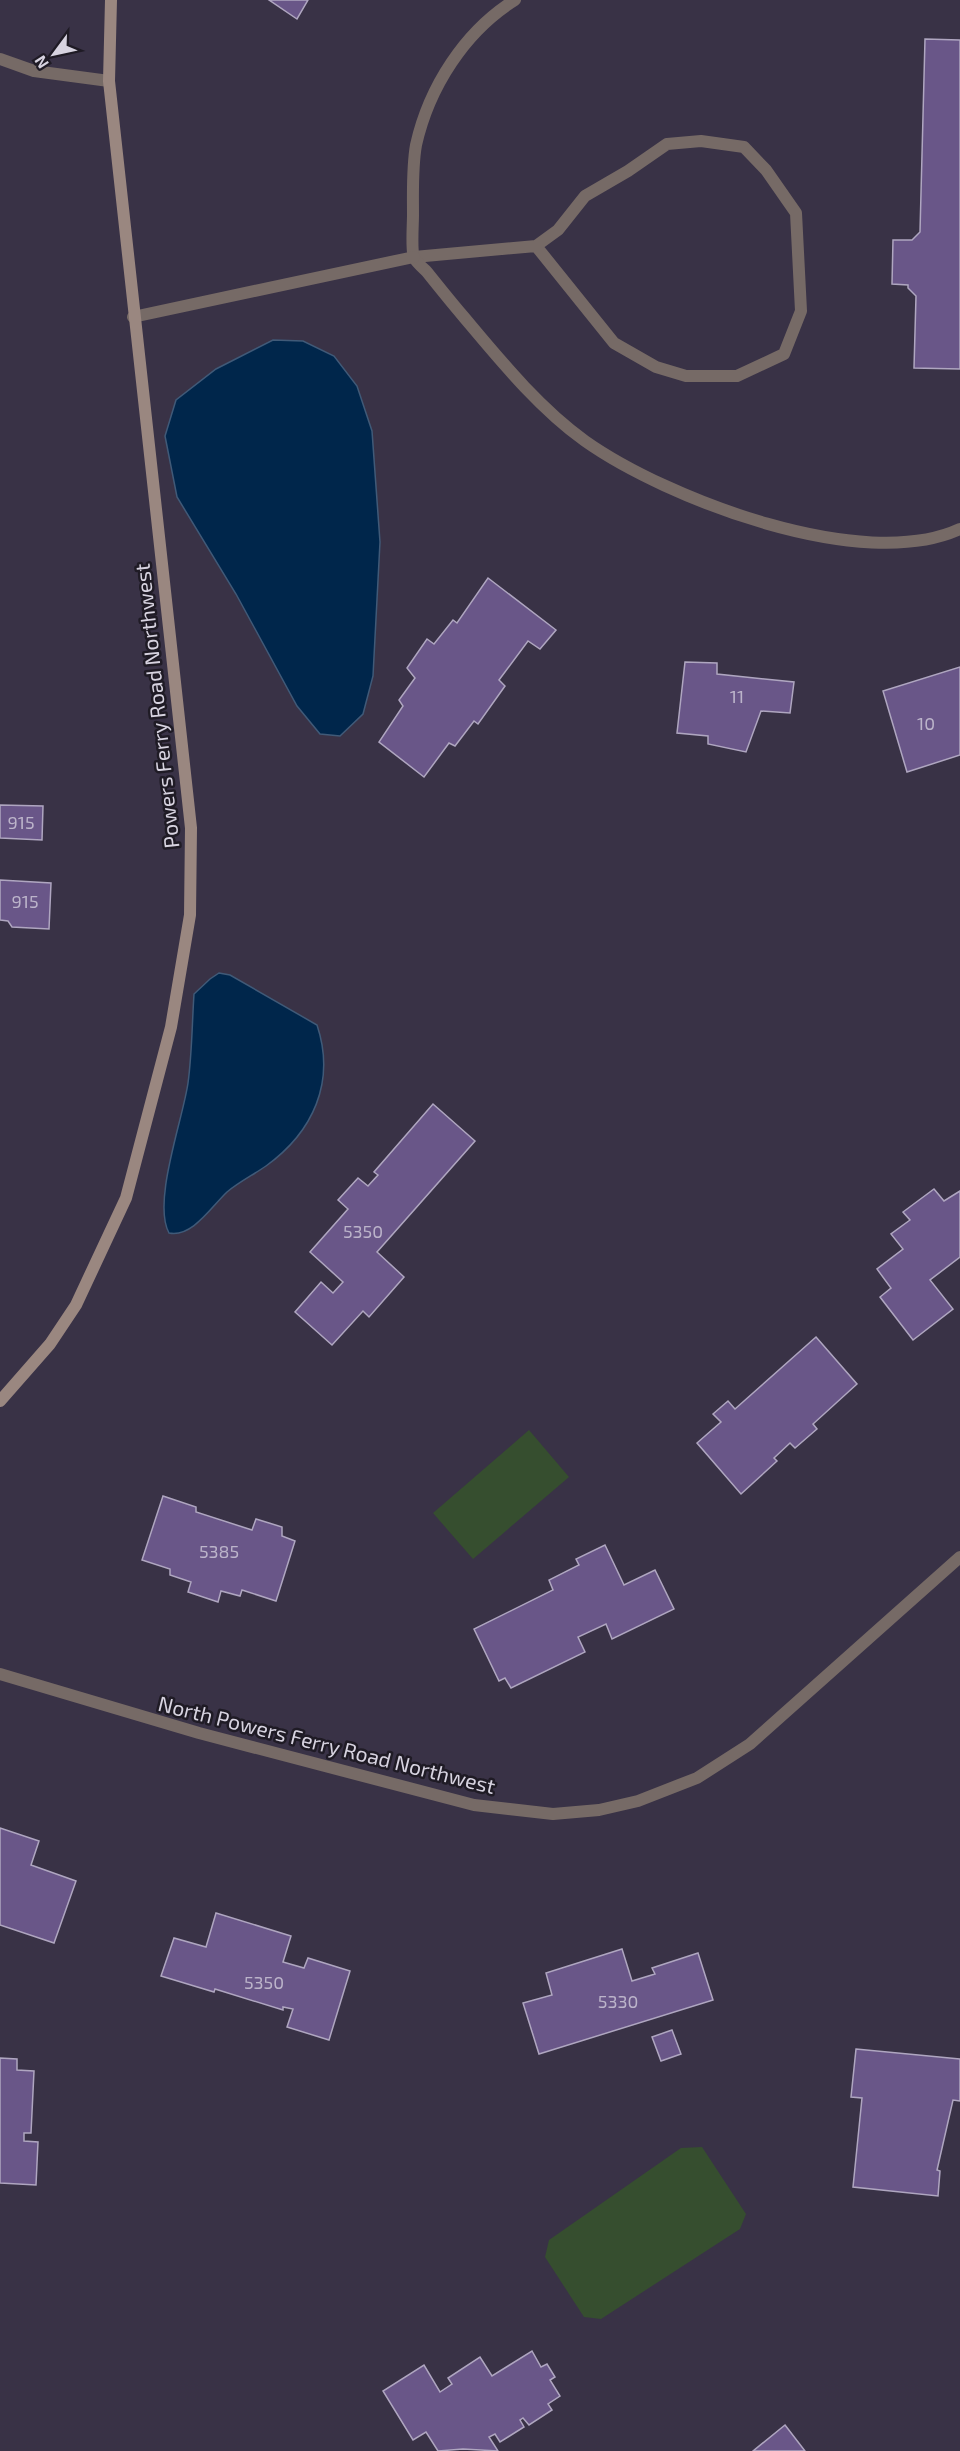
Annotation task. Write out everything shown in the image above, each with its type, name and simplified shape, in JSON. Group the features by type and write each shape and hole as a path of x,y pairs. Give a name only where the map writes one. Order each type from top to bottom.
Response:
{"street":[{"name":"Powers Ferry Road Northwest","path":"0,1401 50,1344 76,1305 126,1198 171,1027 190,915 191,828 108,81 111,0"},
{"path":"515,0 471,38 446,69 427,109 416,146 412,184 414,257 485,343 548,411 585,441 634,472 707,504 797,532 861,543 914,542 960,530"},
{"path":"0,59 34,71 108,81"},
{"path":"133,317 414,257 536,246 558,230 585,196 628,171 667,144 701,141 744,147 766,170 796,213 801,311 784,354 736,375 686,376 656,367 614,343 536,246"},
{"name":"North Powers Ferry Road Northwest","path":"0,1674 199,1733 474,1805 553,1814 599,1810 638,1801 697,1778 750,1744 960,1557"}],"green space":[{"path":"529,1430 569,1477 473,1559 433,1513"},
{"path":"702,2147 746,2214 740,2229 601,2319 584,2317 545,2257 549,2240 681,2148"}],"water":[{"path":"273,340 303,341 334,356 357,386 372,431 380,542 373,676 363,714 340,736 320,734 297,706 236,594 177,497 165,436 176,400 216,369"},
{"path":"219,973 230,975 317,1025 324,1066 322,1086 308,1121 282,1153 227,1192 194,1226 186,1231 169,1233 164,1202 166,1181 188,1083 194,994"}],"building":[{"path":"269,0 308,0 297,19"},
{"path":"925,39 960,40 960,369 914,368 916,296 908,285 892,284 893,240 912,240 920,232"},
{"path":"488,578 556,630 540,649 528,641 499,680 505,686 478,724 474,721 455,746 449,743 424,777 379,742 403,706 399,700 415,678 407,668 427,639 434,644 453,620 457,623"},
{"path":"685,662 717,663 717,674 794,682 790,713 761,711 746,752 708,744 708,736 677,733"},
{"path":"960,667 960,755 907,772 883,691"},
{"path":"0,805 43,806 42,840 0,838"},
{"path":"0,880 51,883 49,929 12,927 8,921 0,920"},
{"path":"433,1104 475,1141 377,1252 404,1277 369,1317 363,1311 332,1345 295,1312 321,1282 333,1293 343,1282 310,1252 348,1209 338,1200 358,1178 368,1186 378,1175 374,1172"},
{"path":"934,1189 944,1201 960,1191 960,1257 930,1280 953,1309 913,1340 880,1297 891,1288 877,1269 903,1249 891,1234 910,1220 903,1212"},
{"path":"816,1337 857,1384 813,1424 817,1429 795,1448 790,1443 774,1458 777,1461 741,1494 697,1443 721,1422 713,1414 728,1401 735,1409"},
{"path":"163,1496 196,1507 196,1512 252,1530 256,1519 282,1527 282,1536 295,1541 276,1601 242,1590 240,1596 221,1591 218,1602 188,1592 191,1582 170,1575 170,1569 142,1560"},
{"path":"605,1545 624,1585 655,1570 674,1609 612,1639 606,1624 578,1637 585,1652 511,1688 505,1678 499,1681 474,1629 553,1590 549,1580 579,1565 576,1559"},
{"path":"0,1828 39,1841 31,1865 76,1881 54,1943 0,1925"},
{"path":"216,1913 291,1936 283,1962 304,1968 308,1958 350,1971 329,2040 287,2027 293,2009 283,2007 283,2010 215,1989 214,1992 161,1976 174,1938 206,1947"},
{"path":"622,1949 632,1981 655,1974 652,1968 698,1953 713,2000 539,2054 523,2003 552,1995 546,1973"},
{"path":"672,2030 681,2054 661,2061 652,2037"},
{"path":"856,2049 960,2059 960,2101 953,2100 937,2170 940,2171 938,2196 853,2187 862,2098 851,2097"},
{"path":"0,2058 17,2059 17,2070 34,2071 31,2133 24,2133 24,2141 38,2142 36,2185 0,2183"},
{"path":"532,2351 541,2367 547,2364 555,2377 550,2380 560,2396 548,2404 552,2410 529,2425 523,2418 520,2420 524,2427 500,2442 495,2434 489,2437 498,2451 463,2449 438,2451 426,2432 413,2440 383,2391 424,2365 440,2392 452,2384 448,2378 480,2357 492,2376"},
{"path":"785,2425 805,2451 753,2451"}]}
